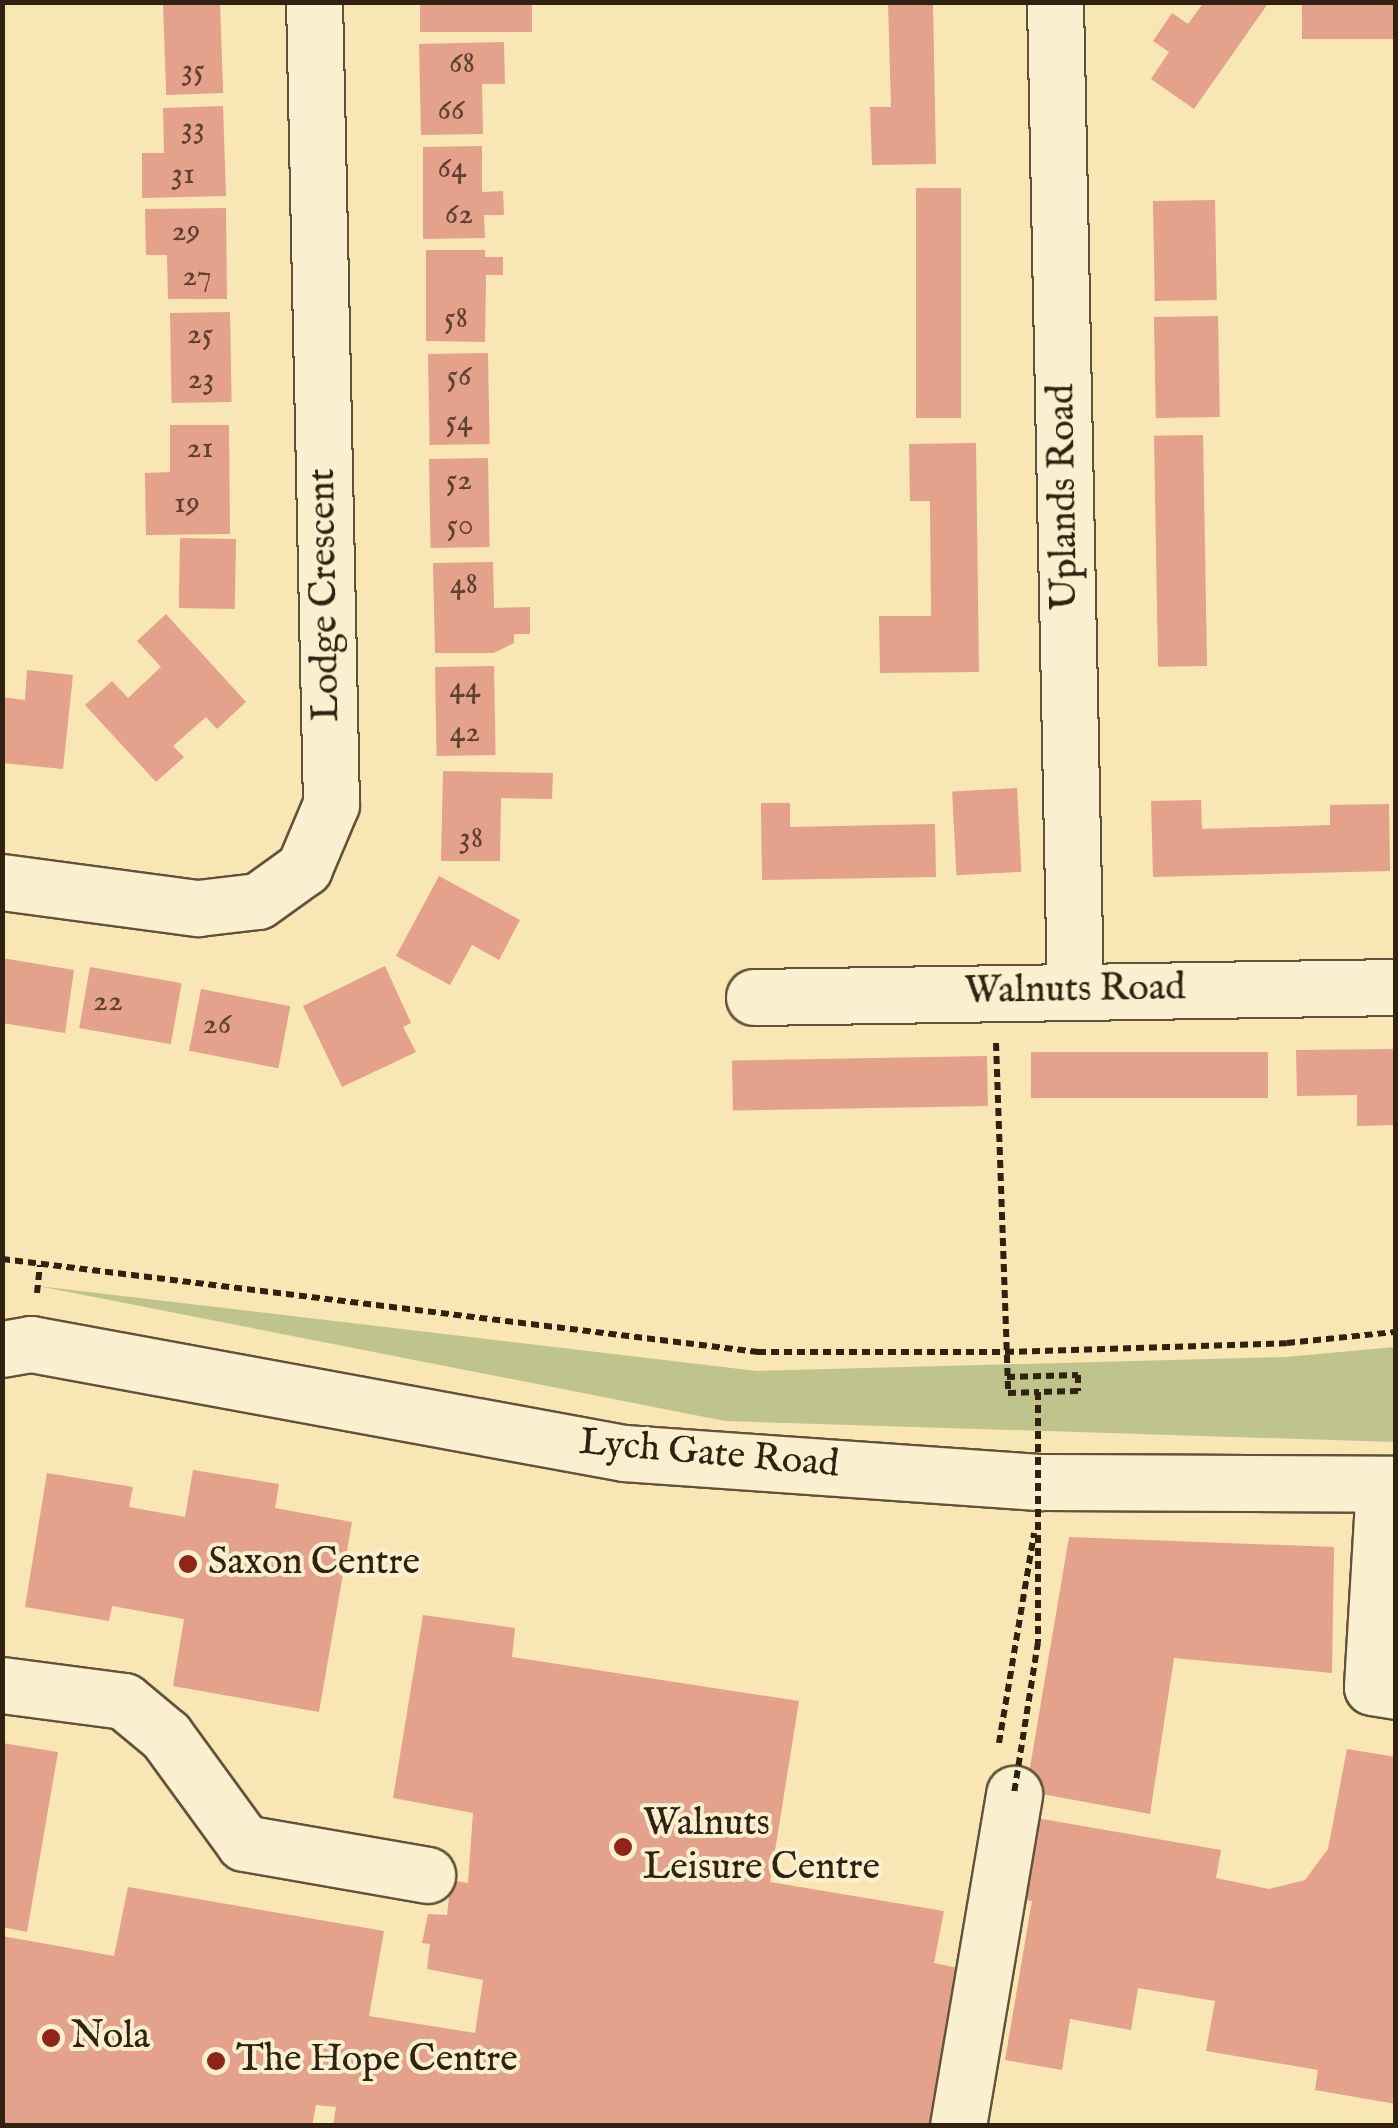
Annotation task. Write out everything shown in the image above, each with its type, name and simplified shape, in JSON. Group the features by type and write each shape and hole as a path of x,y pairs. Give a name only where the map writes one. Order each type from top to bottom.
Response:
{"street":[{"name":"Lodge Crescent","path":"2,882 198,908 258,901 304,868 331,804 314,2"},
{"name":"Uplands Road","path":"1054,2 1075,991"},
{"name":"Walnuts Road","path":"754,997 1396,987"},
{"name":"Lych Gate Road","path":"17,1347 624,1453 1042,1482 1390,1484"},
{"path":"1390,1484 1372,1687 1396,1691"},
{"path":"2,1684 124,1701 166,1736 244,1844 427,1875"},
{"path":"958,2126 1005,1779"}],"path":[{"path":"994,992 1008,1393 1078,1390 1078,1375 1008,1377"},
{"path":"2,1259 758,1352 1006,1352 1287,1343 1396,1332"},
{"path":"38,1286 40,1265"},
{"path":"1005,1779 1038,1642 1038,1392"},
{"path":"1005,1779 1042,1482"}],"green space":[{"path":"38,1286 757,1371 1285,1357 1395,1347 1395,1442 725,1421"}],"building":[{"path":"420,2 532,2 532,32 420,32"},
{"path":"888,2 933,2 936,164 872,165 870,107 891,107"},
{"path":"1204,2 1267,5 1194,109 1151,79 1169,52 1153,41 1172,13 1188,24"},
{"path":"1302,2 1396,2 1396,39 1302,39"},
{"path":"220,3 223,93 166,95 163,5"},
{"path":"504,42 505,84 482,84 483,134 421,135 419,44"},
{"path":"223,106 226,196 142,198 142,153 164,153 163,108"},
{"path":"482,146 482,192 503,191 504,215 484,215 485,238 423,239 423,147"},
{"path":"916,188 961,188 961,418 916,418"},
{"path":"1215,200 1217,300 1155,301 1153,201"},
{"path":"226,208 227,299 168,299 167,255 146,255 145,209"},
{"path":"426,250 485,250 485,257 503,257 503,275 486,275 485,342 426,341"},
{"path":"230,312 232,402 172,403 170,313"},
{"path":"1218,316 1220,417 1156,418 1154,317"},
{"path":"488,353 490,444 430,445 428,354"},
{"path":"170,425 229,425 230,534 146,535 145,473 170,472"},
{"path":"1203,435 1207,666 1158,667 1154,436"},
{"path":"976,443 979,672 880,673 879,616 931,616 930,501 910,501 909,444"},
{"path":"488,458 490,547 431,548 429,459"},
{"path":"180,538 236,539 235,609 179,608"},
{"path":"493,562 494,608 530,607 530,634 514,634 514,643 494,653 435,653 433,563"},
{"path":"166,614 246,702 217,729 206,717 173,746 184,757 156,782 85,705 112,681 128,698 161,667 137,641"},
{"path":"494,666 496,755 437,756 435,667"},
{"path":"27,670 73,675 63,769 2,763 2,697 25,700"},
{"path":"443,771 553,773 552,799 501,798 500,861 441,861"},
{"path":"1017,788 1021,872 956,875 952,791"},
{"path":"1201,800 1202,829 1330,825 1330,805 1389,804 1390,871 1153,877 1151,801"},
{"path":"761,803 790,803 790,827 935,824 936,877 762,880"},
{"path":"439,876 520,920 499,960 472,945 450,985 396,956"},
{"path":"2,958 74,970 65,1033 2,1023"},
{"path":"385,966 411,1023 403,1027 416,1052 342,1087 303,1006"},
{"path":"90,967 182,983 171,1044 79,1028"},
{"path":"201,989 290,1006 278,1068 189,1051"},
{"path":"1396,1049 1396,1125 1357,1126 1357,1095 1297,1096 1296,1050"},
{"path":"1031,1052 1268,1052 1268,1098 1031,1098"},
{"path":"987,1056 988,1106 733,1110 732,1060"},
{"name":"Saxon Centre","path":"193,1470 279,1484 275,1508 352,1522 319,1712 173,1686 184,1619 112,1606 109,1621 25,1607 47,1473 133,1487 129,1507 185,1517"},
{"path":"1069,1537 1334,1547 1332,1673 1174,1658 1150,1814 1026,1791"},
{"name":"Walnuts Leisure Centre","path":"423,1615 515,1628 512,1657 799,1701 770,1882 944,1911 934,1963 972,1971 946,2126 333,2126 336,2107 316,2105 312,2126 2,2126 2,1936 114,1956 128,1887 384,1931 369,2016 475,2033 483,1980 427,1969 430,1944 422,1943 428,1914 447,1915 451,1880 468,1883 473,1813 393,1798"},
{"path":"2,1743 58,1752 27,1932 2,1927"},
{"path":"1347,1749 1396,1757 1396,2104 1315,2090 1318,2070 1206,2051 1215,2001 1138,1988 1131,2030 1070,2019 1062,2070 1005,2060 1032,1901 1005,1896 1019,1815 1221,1850 1216,1878 1269,1889 1305,1880 1328,1849"}],"place":[{"name":"Saxon Centre","path":"188,1564"},
{"name":"Walnuts Leisure Centre","path":"623,1847"},
{"name":"Nola","path":"51,2038"},
{"name":"The Hope Centre","path":"216,2061"}]}
